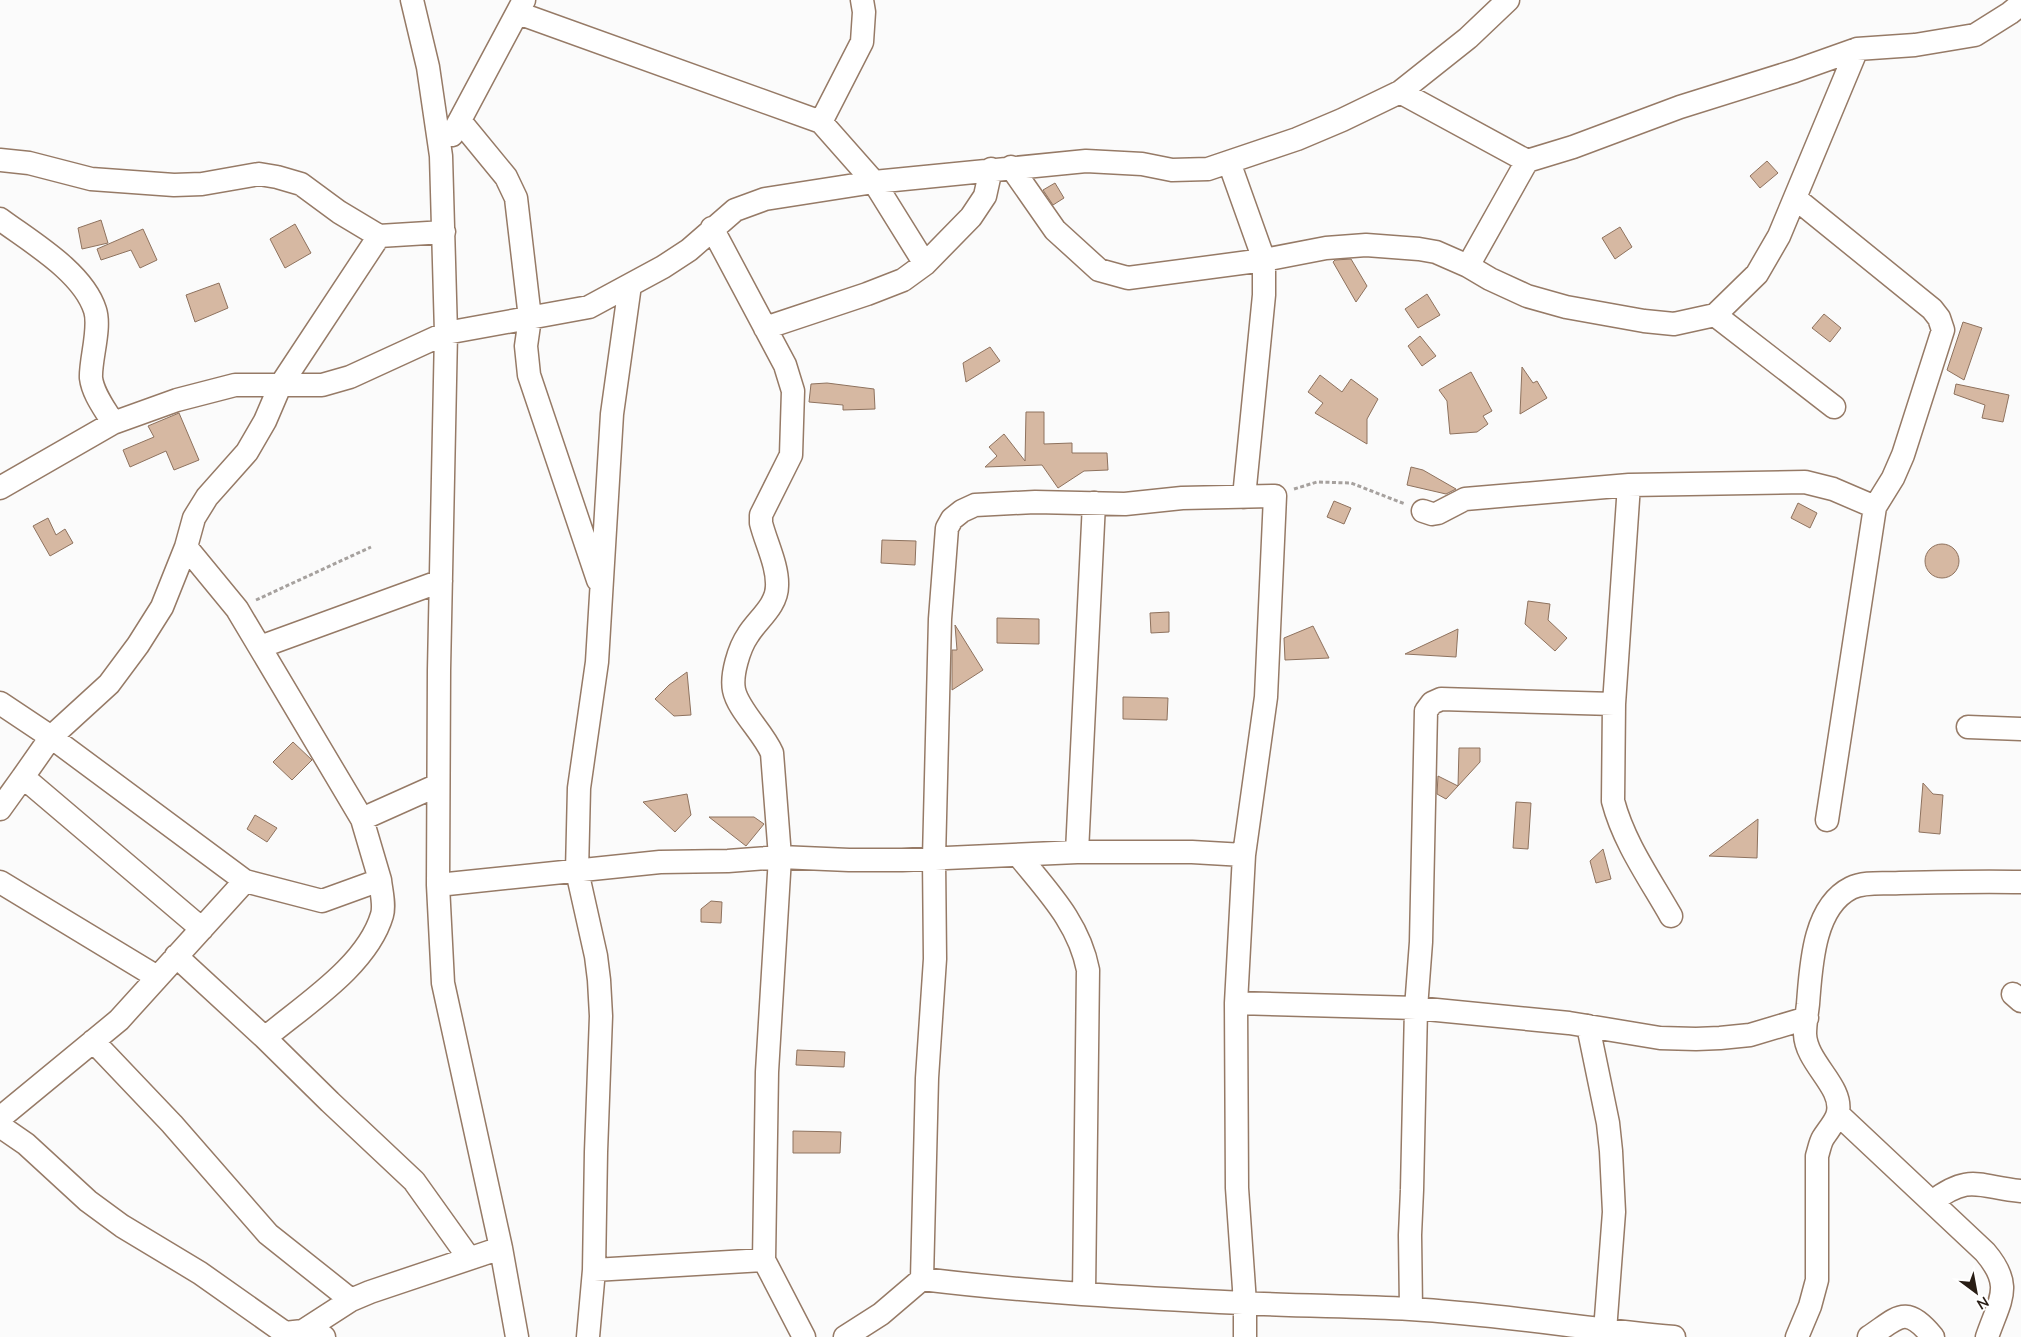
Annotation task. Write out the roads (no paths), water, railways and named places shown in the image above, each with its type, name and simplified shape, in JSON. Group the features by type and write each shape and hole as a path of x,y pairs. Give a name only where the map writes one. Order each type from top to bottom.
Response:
{"street":[{"path":"412,0 428,67 441,156 444,232 446,333 438,785 438,885 443,983 501,1248 517,1337"},
{"path":"821,122 862,42 864,12 862,0"},
{"path":"0,488 113,423 208,391 235,385 322,385 350,377 446,333 589,307 663,267 689,250 734,210 765,199 874,182 1086,161 1142,164 1172,170 1208,169 1297,139 1400,92 1468,38 1508,0"},
{"path":"1400,92 1526,160 1573,147 1680,107 1795,71 1857,48 1915,45 1975,35 2021,4"},
{"path":"441,156 521,6 821,122 874,182 925,264"},
{"path":"1001,168 1055,230 1099,270 1128,278 1264,260 1326,248 1366,245 1428,250 1468,266 1490,279 1527,296 1566,307 1644,321 1674,324 1715,315 1757,274 1779,236 1857,48"},
{"path":"460,121 506,177 516,198 530,318 526,346 530,375 602,591"},
{"path":"0,160 29,163 92,179 165,184 202,184 259,174 301,184 339,212 380,236 444,232"},
{"path":"1468,266 1526,160"},
{"path":"1229,162 1264,260 1264,295 1244,497"},
{"path":"765,328 876,291 903,280 925,264 971,217 1001,168"},
{"path":"1795,198 1932,309 1939,318 1943,330 1903,455 1875,507 1827,820"},
{"path":"0,219 74,275 88,294 96,312 91,378 96,393 113,423"},
{"path":"712,228 785,365 793,391 791,456 761,515 761,523 778,588 772,604 747,636 733,681 734,692 738,701 767,741 772,753 780,857 768,1072 764,1260 804,1337"},
{"path":"0,809 51,736 109,684 138,645 162,607 186,547 194,518 207,498 247,452 266,420 280,386 380,236"},
{"path":"588,1337 594,1270 601,1016 599,980 577,871 579,788 597,662 612,414 630,285"},
{"path":"1715,315 1834,407"},
{"path":"1423,511 1432,514 1438,513 1465,498 1629,485 1805,482 1833,489 1875,507"},
{"path":"1629,485 1614,704 1613,801 1617,816 1630,845 1671,916"},
{"path":"922,1279 927,1078 935,959 934,858 940,619 947,528 952,519 962,511 975,505 1035,502 1125,504 1182,498 1275,496 1266,697 1244,855 1236,1003 1237,1188 1245,1304 1245,1337"},
{"path":"1077,852 1094,503"},
{"path":"186,547 237,609 362,819 380,880 382,913 360,954 340,977 265,1038"},
{"path":"260,646 442,580"},
{"path":"1411,1309 1410,1235 1416,1008 1421,942 1426,711 1432,703 1441,699 1614,704"},
{"path":"0,703 51,736 245,882 322,901 380,880"},
{"path":"1968,727 2021,729"},
{"path":"23,778 202,928"},
{"path":"362,819 438,785"},
{"path":"438,885 660,862 728,861 780,857 849,860 1019,856 1077,852 1192,852 1244,855"},
{"path":"1019,856 1055,900 1075,930 1084,950 1088,970 1084,1293"},
{"path":"1797,1337 1810,1306 1817,1280 1817,1156 1822,1141 1838,1114 1839,1102 1834,1089 1814,1060 1808,1047 1805,1033 1812,961 1818,932 1833,903 1849,889 1859,884 1967,881 2021,882"},
{"path":"0,882 157,977"},
{"path":"0,1118 119,1020 245,882"},
{"path":"176,956 265,1038 414,1181 469,1258"},
{"path":"1236,1003 1416,1008 1588,1026 1660,1038 1720,1038 1750,1034 1807,1018"},
{"path":"1588,1026 1608,1123 1611,1151 1614,1212 1606,1331"},
{"path":"93,1041 172,1124 268,1234 351,1300"},
{"path":"1838,1114 1985,1252 1997,1266 2002,1278 2002,1290 1987,1337"},
{"path":"0,1126 26,1144 88,1201 122,1226 298,1335 351,1300 501,1248"},
{"path":"1932,1202 1952,1188 1971,1184 2021,1191"},
{"path":"594,1270 764,1260"},
{"path":"845,1337 881,1314 922,1279 990,1286 1245,1304 1411,1309 1500,1316 1606,1331 1674,1337"},
{"path":"1868,1337 1885,1324 1900,1317 1908,1316 1914,1318 1933,1337"}]}
